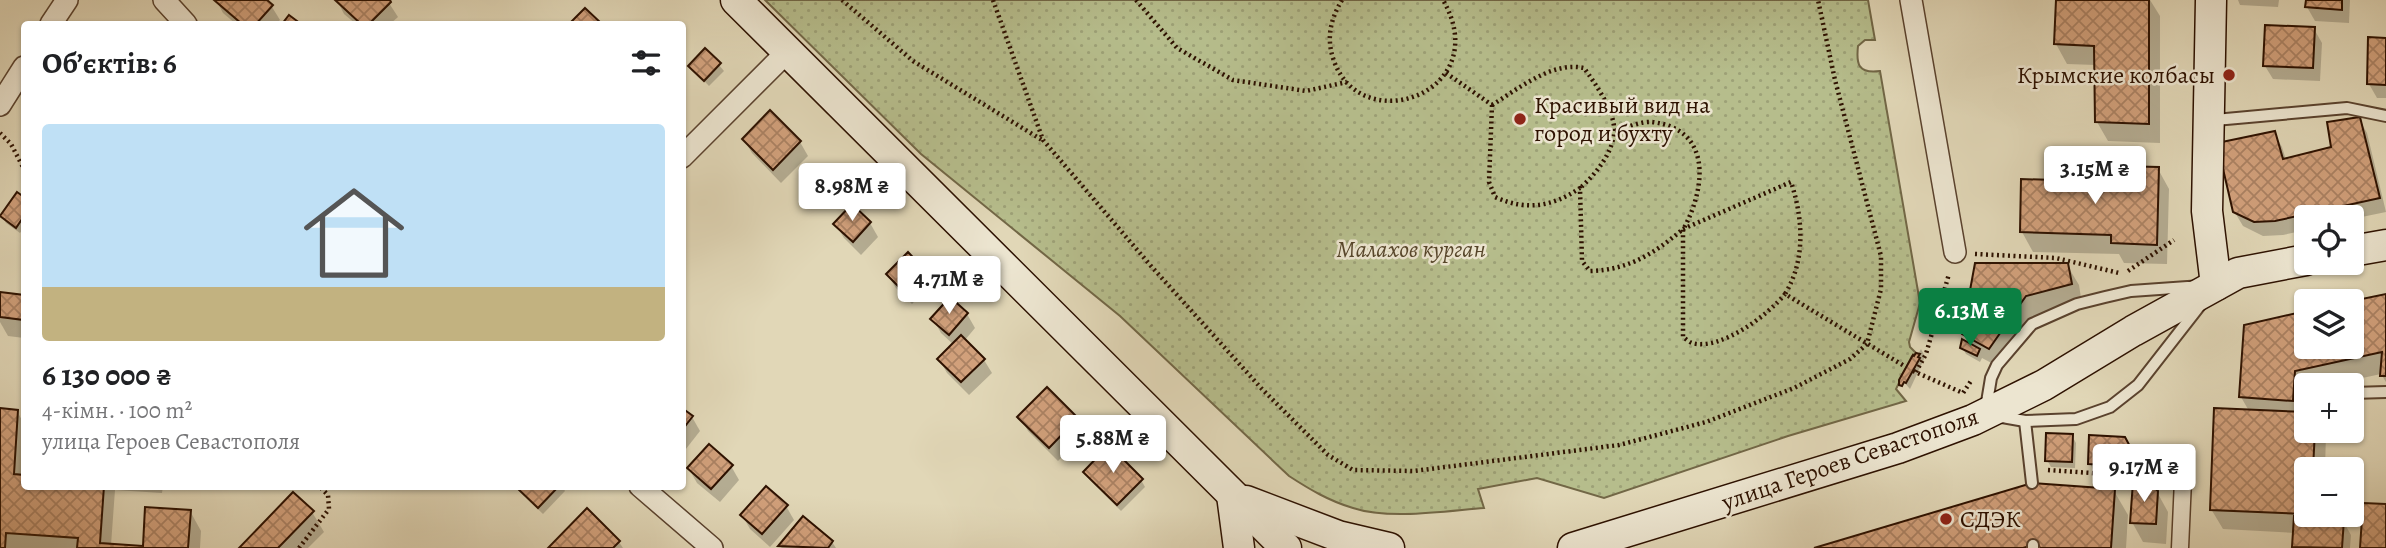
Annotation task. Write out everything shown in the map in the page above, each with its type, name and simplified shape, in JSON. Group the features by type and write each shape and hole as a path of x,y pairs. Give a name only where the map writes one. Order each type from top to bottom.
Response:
{"main road":[{"path":"736,0 1286,548"},
{"path":"2211,0 2207,211 2216,285"},
{"path":"2364,249 2386,245"},
{"name":"улица Героев Севастополя","path":"1573,548 1898,448 1985,414 2044,384 2238,273 2294,262"},
{"path":"1232,495 1238,548"},
{"path":"1232,495 1338,536 1389,548"}],"street":[{"path":"53,21 67,0"},
{"path":"164,0 183,21"},
{"path":"1911,0 1955,252"},
{"path":"686,154 788,51"},
{"path":"0,105 21,72"},
{"path":"2180,548 2183,480"},
{"path":"645,490 712,548"}],"lane":[{"path":"2214,120 2347,108 2386,116"},
{"path":"2216,285 2138,385 2110,407 2076,419 2025,421 1985,414 1991,378 1997,365 2032,324 2066,308 2131,291 2216,285"},
{"path":"2364,393 2386,392"},
{"path":"2025,421 2032,484"}],"path":[{"path":"842,0 913,61 1043,140 1261,388 1328,455 1353,470 1415,471 1619,445 1706,422 1794,388 1850,359 1867,344 1881,289 1881,256 1835,80 1818,0"},
{"path":"993,0 1043,140"},
{"path":"1136,0 1177,48 1233,80 1306,91 1347,82"},
{"path":"1342,0 1333,15 1329,32 1330,49 1336,67 1347,82 1362,94 1380,100 1399,101 1417,97 1433,87 1446,73 1454,55 1457,35 1452,16 1443,0"},
{"path":"1570,65 1584,68 1597,86 1615,131 1600,166 1580,188 1564,199 1547,204 1511,204 1495,197 1489,182 1492,105 1535,79 1570,65"},
{"path":"1446,73 1492,105"},
{"path":"1580,188 1582,261 1590,271 1622,267 1641,260 1683,229 1791,182 1798,203 1799,256 1796,272 1785,294 1762,317 1735,334 1704,343 1692,343 1682,337 1683,229 1691,215 1695,199 1700,170 1698,153 1689,139 1676,129 1650,122 1615,131"},
{"path":"0,133 11,144 21,163"},
{"path":"1963,393 1914,372 1926,354 1955,252 2056,258 2123,275"},
{"path":"1785,294 1906,367"},
{"path":"2032,469 2183,480"},
{"path":"299,548 329,509 328,495 323,490"}],"green space":[{"name":"Малахов курган","path":"765,0 1868,0 1875,40 1865,40 1858,46 1858,63 1867,71 1880,71 1920,303 1909,342 1916,353 1896,389 1906,401 1788,436 1604,498 1537,478 1478,489 1484,508 1400,514 1367,512 1344,505 1289,476 1120,316 921,154"}],"building":[{"path":"214,0 267,0 273,5 259,21 238,21"},
{"path":"335,0 390,0 372,21 358,21"},
{"path":"2056,0 2149,0 2149,124 2095,122 2094,46 2054,44"},
{"path":"2306,0 2342,0 2342,10 2305,7"},
{"path":"585,8 599,21 572,21"},
{"path":"289,15 297,21 284,21"},
{"path":"2265,25 2315,27 2313,68 2263,66"},
{"path":"2368,37 2386,38 2386,85 2367,84"},
{"path":"705,48 721,63 704,81 688,66"},
{"path":"770,110 801,141 773,170 742,139"},
{"path":"2360,117 2380,198 2348,205 2294,205 2294,217 2275,221 2254,222 2233,212 2217,143 2275,131 2283,159 2331,147 2327,122"},
{"path":"2117,166 2159,167 2157,245 2111,243 2111,235 2020,232 2021,179 2117,182"},
{"path":"17,192 21,195 21,220 16,228 0,216"},
{"path":"852,204 871,222 853,242 833,224"},
{"path":"908,252 924,269 903,291 886,274"},
{"path":"1975,263 2068,263 2072,284 2026,296 1989,349 1962,334"},
{"path":"0,292 21,295 21,320 0,317"},
{"path":"2386,294 2386,376 2380,376 2382,352 2364,356 2364,299"},
{"path":"950,297 968,313 949,335 930,319"},
{"path":"2294,314 2294,359 2350,359 2295,371 2293,401 2239,397 2244,325"},
{"path":"961,335 985,359 961,382 937,359"},
{"path":"1962,339 1980,349 1977,356 1960,348"},
{"path":"1916,353 1920,354 1920,358 1906,383 1899,385 1899,380"},
{"path":"1047,387 1078,418 1049,448 1017,417"},
{"path":"0,408 18,410 14,474 21,475 21,490 104,490 100,543 143,546 145,507 191,510 188,548 77,548 78,538 6,533 5,548 0,548"},
{"path":"2214,408 2294,411 2294,443 2314,443 2314,457 2294,457 2294,514 2210,510"},
{"path":"686,411 693,416 686,425"},
{"path":"2046,433 2073,434 2072,462 2045,461"},
{"path":"2089,435 2125,437 2134,454 2134,466 2088,464"},
{"path":"709,444 733,465 711,489 687,468"},
{"path":"1109,445 1143,479 1117,505 1083,472"},
{"path":"2133,482 2149,483 2158,491 2156,524 2130,523"},
{"path":"2032,483 2115,489 2111,548 2041,548 2033,545 2023,548 1814,548"},
{"path":"766,486 788,505 762,534 740,515"},
{"path":"519,490 555,490 538,508"},
{"path":"293,492 314,511 278,548 239,548"},
{"path":"2364,503 2386,504 2386,548 2360,548 2361,527 2364,527"},
{"path":"587,508 620,541 613,548 548,548"},
{"path":"803,516 833,541 828,548 778,546"},
{"path":"2294,516 2294,527 2343,527 2342,548 2292,547"}],"place":[{"name":"Крымские колбасы","path":"2229,75"},
{"name":"Красивый вид на город и бухту","path":"1520,119"},
{"name":"СДЭК","path":"1946,519"}]}
